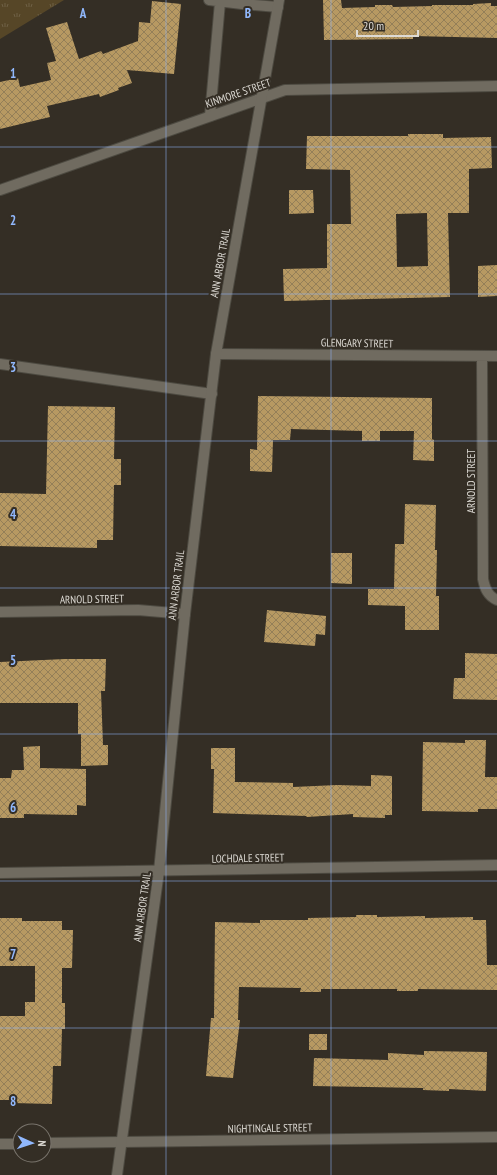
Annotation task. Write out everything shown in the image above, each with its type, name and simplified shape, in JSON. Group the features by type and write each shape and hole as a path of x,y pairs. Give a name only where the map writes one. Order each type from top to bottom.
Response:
{"street":[{"path":"209,0 220,2 279,3"},
{"path":"210,116 220,2"},
{"name":"ANN ARBOR TRAIL","path":"117,1175 159,871 185,614 216,354 279,3"},
{"name":"KINMORE STREET","path":"0,190 285,90 497,86"},
{"name":"GLENGARY STREET","path":"216,354 497,356"},
{"name":"ARNOLD STREET","path":"482,356 483,579 484,586 488,593 497,600"},
{"path":"0,364 212,394"},
{"name":"ARNOLD STREET","path":"0,612 138,610 185,614"},
{"name":"LOCHDALE STREET","path":"0,873 497,865"},
{"name":"NIGHTINGALE STREET","path":"52,1143 497,1137"},
{"path":"0,1144 12,1144"}],"green space":[{"path":"0,0 64,0 0,39"}],"building":[{"path":"323,0 341,0 342,8 375,7 375,5 392,5 393,7 473,5 491,3 491,6 497,6 497,38 413,36 413,39 324,40"},
{"path":"152,1 181,4 174,74 127,70 132,83 118,88 119,90 100,97 99,94 47,106 50,117 0,129 0,82 18,78 20,87 51,80 47,63 56,61 46,28 67,22 79,59 101,51 103,54 138,41 139,22 150,23"},
{"path":"408,134 443,134 443,138 491,137 492,168 469,169 469,213 448,213 450,297 284,301 283,269 327,268 327,224 351,224 350,170 306,169 307,136 408,136","holes":["427,213 428,266 397,267 396,214"]},
{"path":"289,190 313,190 314,213 289,214"},
{"path":"497,265 497,296 478,297 478,266"},
{"path":"258,396 432,398 432,439 434,440 434,461 413,460 414,431 380,431 380,441 362,441 362,431 291,429 290,440 273,440 272,472 250,471 250,449 257,450"},
{"path":"48,406 115,407 114,459 121,459 121,485 114,485 113,540 97,540 97,548 0,546 0,493 46,494"},
{"path":"405,504 436,505 436,596 439,596 439,630 405,630 405,606 368,605 368,589 394,589 395,544 404,544"},
{"path":"331,553 352,553 352,584 331,583"},
{"path":"267,610 326,616 325,635 316,634 315,646 264,642"},
{"path":"465,653 497,654 497,700 453,699 454,678 465,678"},
{"path":"106,659 105,691 101,691 103,745 108,745 108,765 81,766 81,734 78,734 78,703 0,703 0,662"},
{"path":"465,740 486,740 485,777 497,777 497,809 478,809 478,812 422,811 423,742 465,743"},
{"path":"40,746 40,768 86,769 86,806 77,805 77,815 24,814 24,818 0,818 0,778 11,778 12,770 24,770 23,747"},
{"path":"211,748 235,748 235,782 293,783 293,787 337,785 371,786 371,775 392,776 392,815 385,815 385,818 353,817 353,814 307,817 213,813 214,769 211,769"},
{"path":"356,915 377,915 377,917 425,916 425,918 473,917 473,920 486,920 487,965 497,965 497,990 418,989 418,991 397,991 397,989 321,989 321,992 300,992 301,988 239,987 238,1020 240,1020 233,1078 206,1076 211,1018 214,1018 215,922 260,923 260,920 308,920 308,918 356,917"},
{"path":"0,918 22,918 22,921 62,921 62,930 73,930 72,968 62,968 62,1003 65,1003 65,1029 62,1029 61,1066 53,1066 52,1104 12,1103 12,1100 0,1100 0,1016 25,1016 25,1002 35,1002 35,966 0,966"},
{"path":"309,1034 327,1034 327,1050 309,1050"},
{"path":"424,1051 487,1052 486,1091 313,1086 314,1058 388,1060 388,1053 424,1055"}]}
